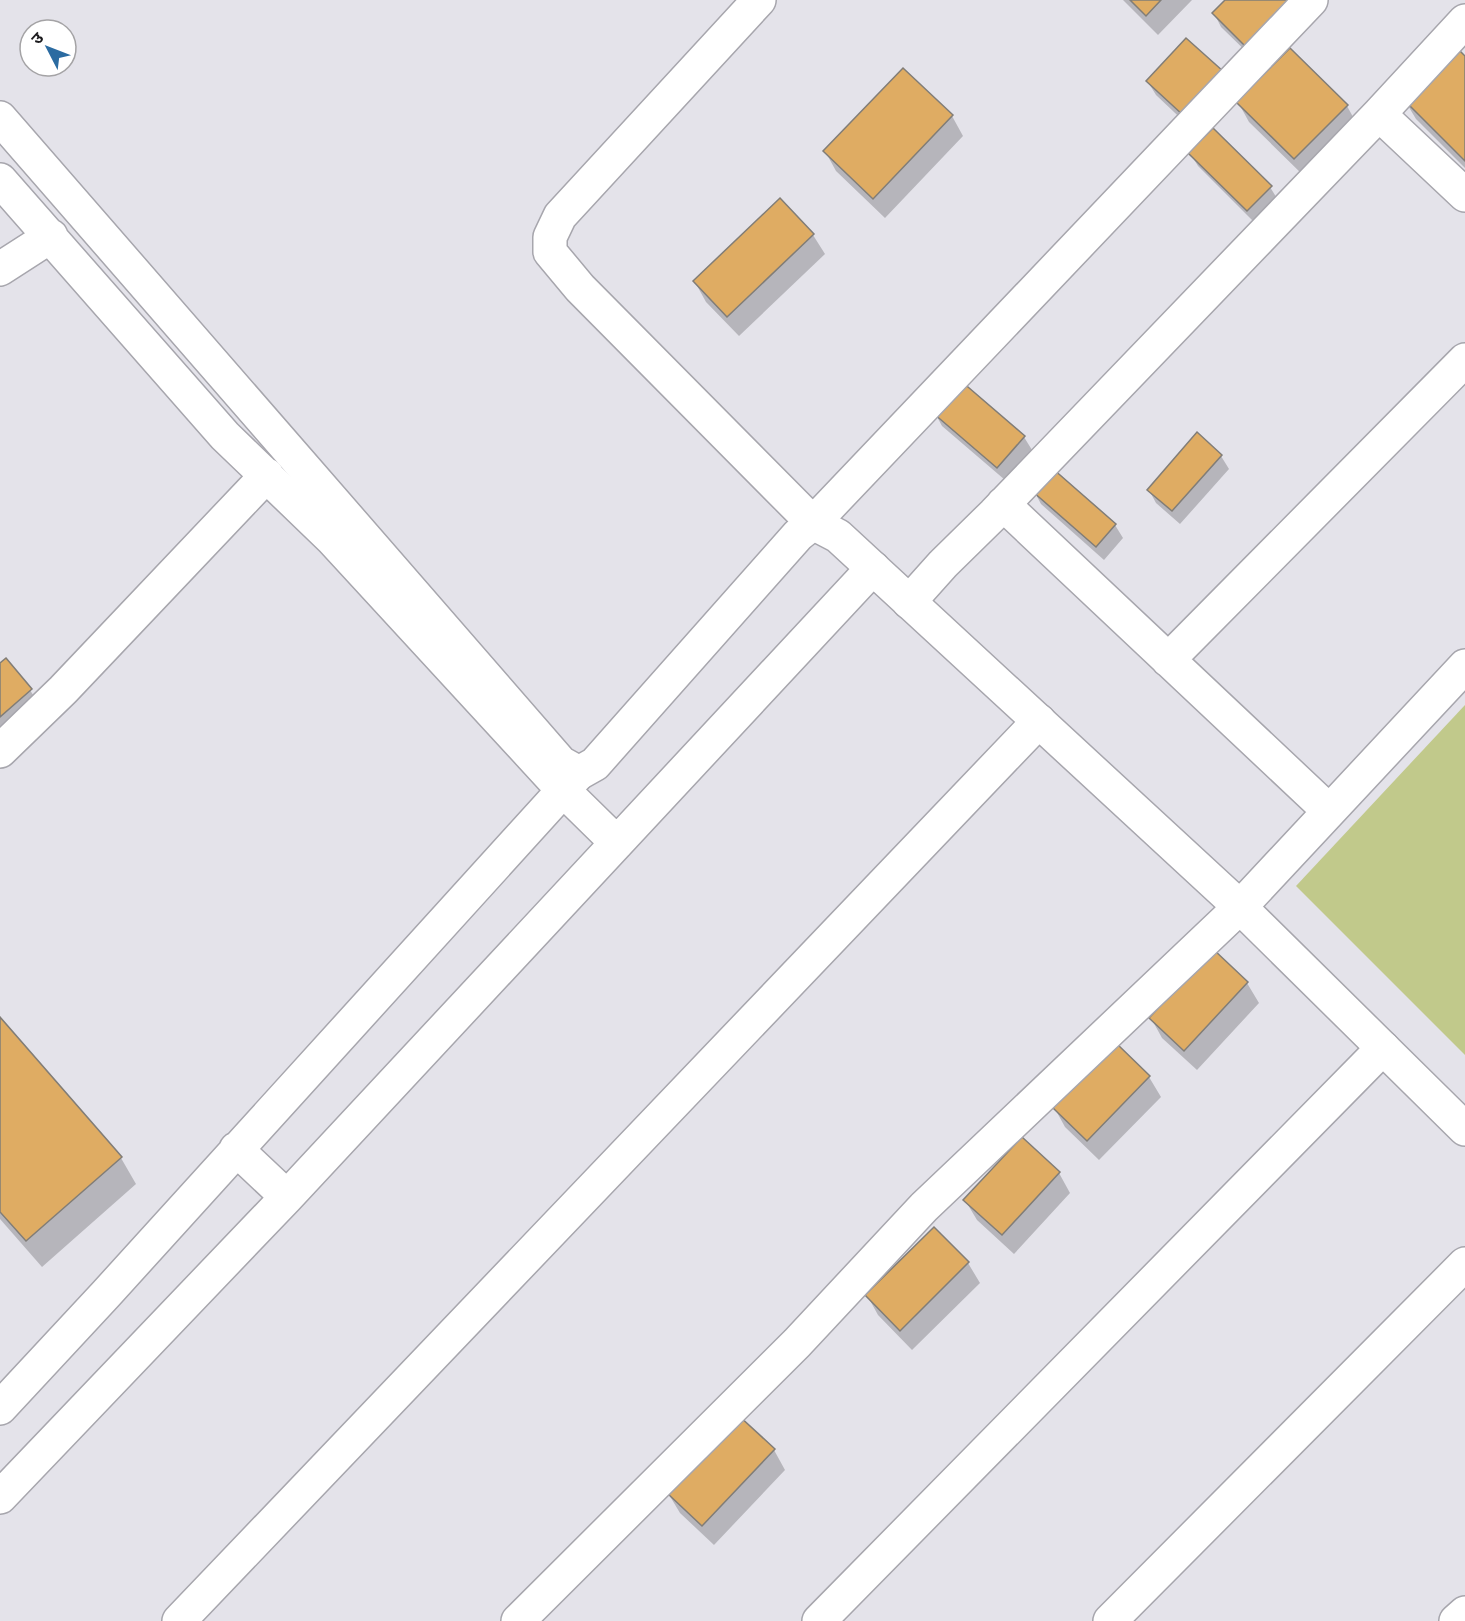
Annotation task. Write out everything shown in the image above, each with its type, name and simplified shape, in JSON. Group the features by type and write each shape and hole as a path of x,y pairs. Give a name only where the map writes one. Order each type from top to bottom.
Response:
{"street":[{"path":"759,0 560,216 550,237 550,252 580,288 813,523 838,536 1240,907 1465,1129"},
{"path":"0,1408 571,782 595,764 798,535 813,523 1311,0"},
{"path":"909,602 943,564 1379,114 1465,21"},
{"path":"1379,114 1465,195"},
{"path":"0,118 561,762 571,782"},
{"path":"0,180 225,436 332,539 571,782 617,843"},
{"path":"0,269 51,236"},
{"path":"1168,660 1465,360"},
{"path":"0,751 63,690 267,476"},
{"path":"1003,504 1329,811"},
{"path":"0,1497 287,1197 873,568"},
{"path":"518,1621 797,1343 924,1207 1240,907 1465,666"},
{"path":"179,1621 1039,721"},
{"path":"819,1621 1383,1048"},
{"path":"236,1149 287,1197"},
{"path":"1110,1621 1465,1264"},
{"path":"1456,1621 1465,1612"}],"green space":[{"path":"1465,705 1465,1055 1296,886"}],"building":[{"path":"1130,0 1161,0 1146,16"},
{"path":"1225,0 1296,0 1250,51 1212,13"},
{"path":"1186,38 1224,72 1184,116 1146,81"},
{"path":"1455,46 1465,56 1465,161 1402,98"},
{"path":"1290,48 1348,105 1294,159 1236,102"},
{"path":"903,68 953,115 873,199 823,151"},
{"path":"1213,128 1272,186 1247,211 1188,153"},
{"path":"780,198 814,234 727,317 693,281"},
{"path":"961,381 1025,436 997,468 933,413"},
{"path":"1197,432 1222,455 1172,511 1147,490"},
{"path":"1052,468 1116,524 1096,547 1032,491"},
{"path":"6,658 32,689 0,717 0,663"},
{"path":"1213,949 1248,982 1184,1051 1149,1018"},
{"path":"0,1017 122,1157 26,1241 0,1212"},
{"path":"1115,1042 1150,1076 1087,1141 1052,1107"},
{"path":"1022,1137 1060,1172 1002,1235 963,1200"},
{"path":"934,1227 969,1262 900,1331 865,1295"},
{"path":"738,1415 775,1449 702,1526 667,1493"}]}
